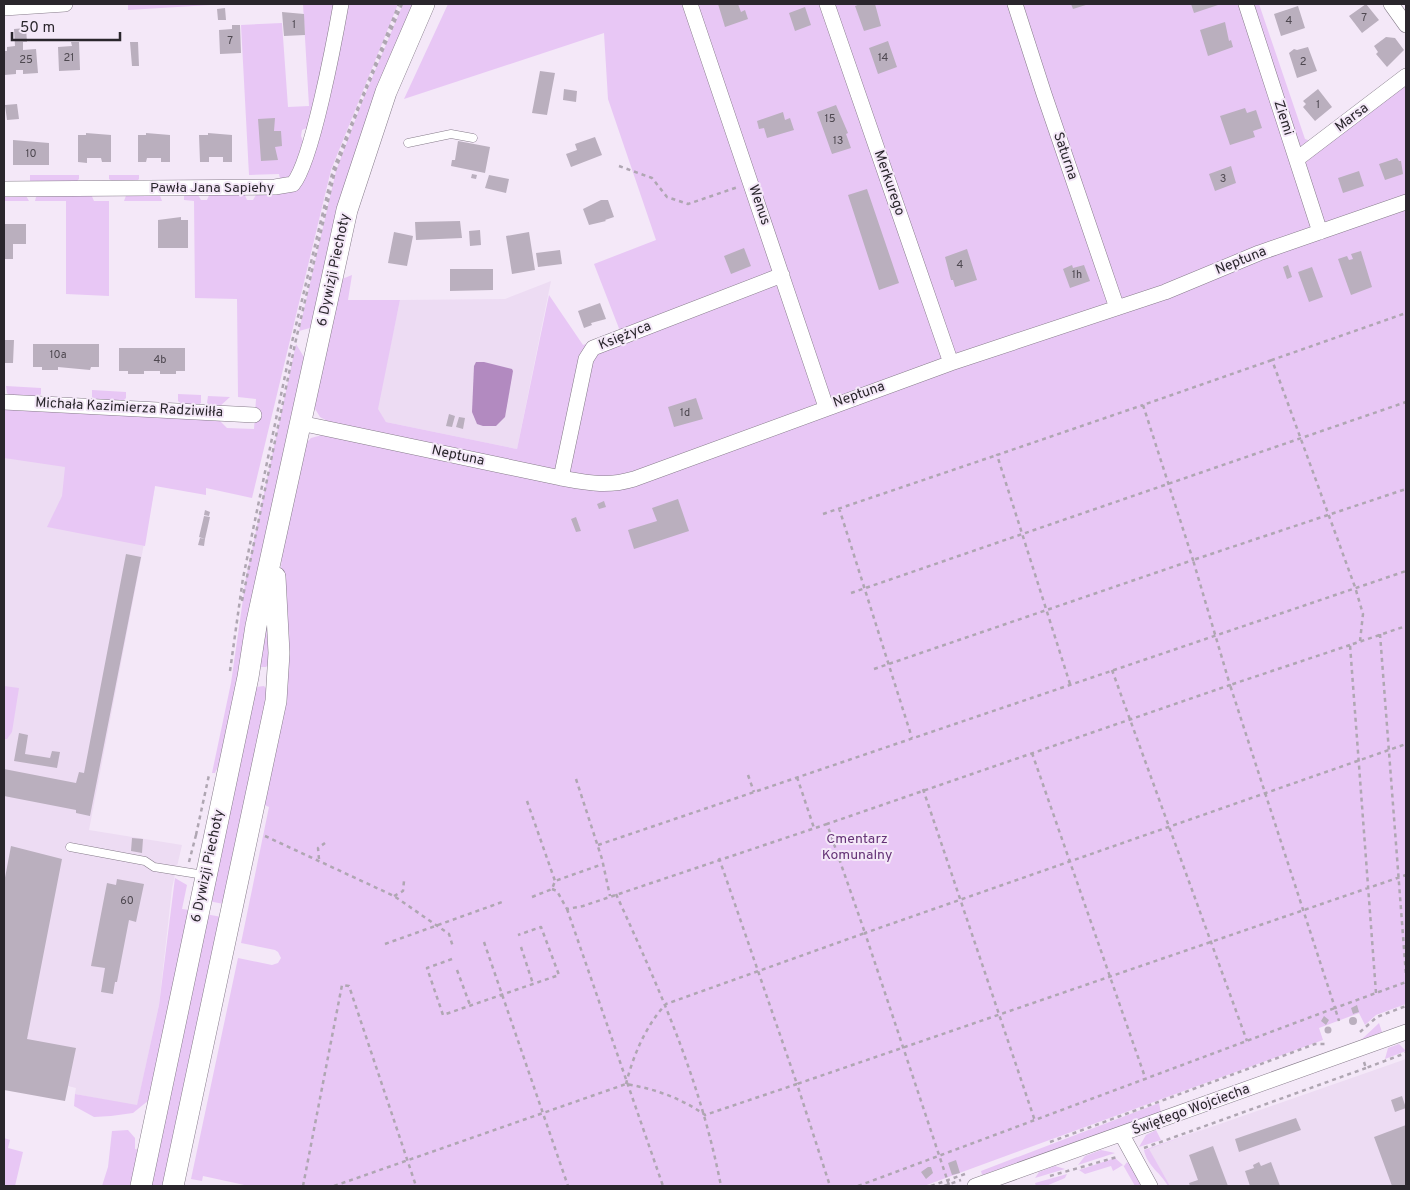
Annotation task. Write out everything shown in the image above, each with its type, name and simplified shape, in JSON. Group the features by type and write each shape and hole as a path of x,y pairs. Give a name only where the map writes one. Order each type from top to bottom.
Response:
{"street":[{"path":"4,8 65,4"},
{"name":"Pawła Jana Sapiehy","path":"4,189 276,188 293,184 302,169 319,106 341,4"},
{"name":"6 Dywizji Piechoty","path":"140,1186 206,876 238,675 256,626 334,266 356,178 386,92 424,4"},
{"name":"Wenus","path":"690,4 826,407"},
{"name":"Merkurego","path":"827,4 951,363"},
{"name":"Saturna","path":"1015,4 1118,308"},
{"name":"Ziemi","path":"1246,4 1320,232"},
{"path":"1391,4 1406,25"},
{"name":"Marsa","path":"1297,159 1406,76"},
{"name":"Neptuna","path":"300,423 561,478 614,485 951,363 1165,292 1259,254 1406,202"},
{"name":"Księżyca","path":"561,478 586,359 594,348 782,275"},
{"name":"Michała Kazimierza Radziwiłła","path":"4,402 254,415"},
{"name":"6 Dywizji Piechoty","path":"173,1186 279,681 274,546"},
{"path":"238,675 269,677 279,681"},
{"name":"Świętego Wojciecha","path":"971,1180 1122,1135 1406,1032"},
{"path":"1122,1135 1150,1186"}],"lane":[{"path":"408,143 451,134 473,138"},
{"path":"70,847 145,862 154,867 206,876"}],"path":[{"path":"238,675 243,578 292,342 333,170 400,4"},
{"path":"619,166 652,178 667,198 688,204 751,182"},
{"path":"823,514 1406,314"},
{"path":"295,344 298,331"},
{"path":"1272,360 1330,514 1355,588 1363,614 1360,641"},
{"path":"851,593 1406,402"},
{"path":"1143,405 1217,634 1230,685 1339,1021"},
{"path":"997,455 1070,684"},
{"path":"874,669 1406,489"},
{"path":"839,508 912,738"},
{"path":"598,845 1406,570"},
{"path":"567,909 827,824 1128,718 1406,626"},
{"path":"1380,634 1406,975"},
{"path":"1350,645 1376,993"},
{"path":"1112,670 1247,1041"},
{"path":"626,1084 640,1045 657,1013 666,1004 865,933 1266,795 1406,744"},
{"path":"1032,752 1146,1080"},
{"path":"189,862 207,776"},
{"path":"748,776 754,792"},
{"path":"797,778 814,828"},
{"path":"576,779 598,845 610,896"},
{"path":"923,789 1035,1120"},
{"path":"527,801 555,881 552,890"},
{"path":"827,824 949,1185"},
{"path":"259,833 394,896 436,927 449,934 453,947"},
{"path":"319,860 316,851 320,845 325,843"},
{"path":"719,858 830,1186"},
{"path":"555,881 603,864"},
{"path":"706,1115 1406,875"},
{"path":"394,896 403,891 404,881"},
{"path":"532,897 552,890 557,891 567,909 626,1084 663,1186"},
{"path":"616,894 666,1004 686,1054 706,1115 722,1186"},
{"path":"386,944 505,902"},
{"path":"452,959 427,968 443,1015 558,975 541,927 518,935"},
{"path":"484,942 568,1186"},
{"path":"521,947 533,984"},
{"path":"457,970 470,1005"},
{"path":"858,1186 1406,982"},
{"path":"303,1186 342,985 349,986 416,1186"},
{"path":"1358,1034 1377,1017 1406,1006"},
{"path":"1046,1144 1316,1044 1331,1044"},
{"path":"1139,1150 1406,1054"},
{"path":"1362,1056 1366,1068"},
{"path":"334,1186 626,1084 665,1094 690,1104 706,1115"},
{"path":"1042,1178 1114,1156 1122,1161"},
{"path":"931,1186 947,1181 971,1180"}],"shaded area":[{"path":"551,281 517,449 386,422 377,409 400,300 505,299"},
{"path":"476,362 484,362 512,369 513,371 505,417 496,426 477,424 472,412 474,366"},
{"path":"4,438 158,471 89,830 182,845 172,888 159,1005 137,1106 75,1094 76,1088 68,1086 70,1075 4,1063"},
{"path":"1406,1059 1406,1186 1170,1186 1148,1149"}],"green space":[{"path":"227,4 128,10 128,5"},
{"path":"303,4 334,4 334,6 314,105 307,128 302,130 301,136 303,141 291,178 280,179 279,174 249,175 241,25 282,23 288,107 309,106"},
{"path":"346,4 398,4 331,170 252,498 206,488 206,495 155,486 145,546 47,527 62,496 65,467 4,458 4,408 217,418 227,428 254,429 256,399 238,397 237,299 195,298 194,201 184,200 184,196 187,193 197,193 201,200 207,200 210,193 244,193 247,200 253,200 257,193 288,192"},
{"path":"403,4 416,4 314,323 310,328 299,331 336,171 362,102"},
{"name":"Cmentarz Komunalny","path":"448,4 1259,4 1305,139 1314,142 1406,68 1406,1004 1376,1015 1365,1025 1359,1013 1319,1028 1323,1040 924,1186 249,1186 203,1176 202,1181 191,1179 238,958 272,965 278,963 281,958 275,950 241,943 269,807 262,804 283,543 305,444 311,438 322,435 329,422 320,417 314,407 342,279 352,275 348,300 400,300 378,409 386,422 517,449 549,295 583,345 620,331 594,264 656,240 608,99 604,33 404,99"},
{"path":"30,175 79,175 79,179 76,182 30,182"},
{"path":"109,175 139,175 139,179 136,182 113,182 109,179"},
{"path":"127,193 159,193 162,201 124,201"},
{"path":"4,194 25,194 29,201 4,201"},
{"path":"39,194 91,194 94,201 109,201 109,296 66,294 66,201 35,201"},
{"path":"296,344 304,357 224,753 215,773 212,773 231,683 246,578"},
{"path":"6,386 41,388 41,394 36,398 11,397 7,393"},
{"path":"92,390 126,392 126,398 122,402 97,401 92,397"},
{"path":"178,394 201,395 201,403 197,406 183,405 178,401"},
{"path":"208,396 230,397 219,407 211,407 207,403"},
{"path":"268,610 269,664 266,667 259,667"},
{"path":"4,686 19,688 12,732 7,739 4,739"},
{"path":"264,686 268,690 224,904 208,901 256,687"},
{"path":"175,878 187,885 182,909 190,910 149,1100 133,1113 94,1117 74,1106 75,1094 137,1105 159,1005"},
{"path":"205,914 222,917 165,1186 148,1186"},
{"path":"1378,1024 1382,1032 1361,1040"},
{"path":"1399,1044 1406,1051 1385,1059 1388,1048"},
{"path":"1159,1103 1161,1113 982,1175 981,1171"},
{"path":"1215,1125 1149,1149 1170,1186 1168,1186 1148,1161 1144,1150"},
{"path":"128,1130 135,1138 135,1149 139,1150 132,1186 102,1186 108,1167 112,1131"},
{"path":"1156,1130 1161,1140 1139,1147 1146,1135"},
{"path":"4,1138 10,1140 8,1148 23,1152 15,1186 4,1186"},
{"path":"1101,1150 1115,1153 1078,1165 1085,1156"},
{"path":"1115,1158 1123,1165 1113,1171 1111,1166 1085,1174 1079,1170"},
{"path":"1127,1162 1129,1164 1143,1186 1135,1186 1123,1165"},
{"path":"1055,1166 1065,1169 1035,1178 1039,1172"},
{"path":"1067,1174 1065,1178 1046,1186 1036,1186 1035,1183"}],"building":[{"path":"718,4 738,4 741,12 745,10 748,19 725,27"},
{"path":"875,4 881,26 864,31 855,6"},
{"path":"1071,4 1089,4 1073,9"},
{"path":"1191,4 1221,4 1194,13"},
{"path":"1366,4 1379,20 1362,33 1349,16"},
{"path":"1298,6 1305,28 1281,36 1274,14"},
{"path":"805,7 811,25 795,31 789,13"},
{"path":"225,8 226,20 218,20 217,9"},
{"path":"282,12 304,14 305,35 284,36"},
{"path":"1225,22 1229,41 1231,40 1233,47 1208,56 1200,30"},
{"path":"232,25 240,25 241,53 220,54 219,30 232,29"},
{"path":"26,28 27,42 23,42 23,50 36,49 38,73 23,74 23,70 16,70 16,74 4,75 4,51 7,51 7,47 15,46 14,29"},
{"path":"1386,37 1395,38 1404,50 1387,67 1376,54 1378,52 1374,46"},
{"path":"888,41 897,67 878,74 869,48"},
{"path":"71,42 79,42 80,70 59,71 58,47 72,46"},
{"path":"130,42 138,42 139,66 132,66"},
{"path":"1308,47 1317,71 1297,78 1289,53 1294,49"},
{"path":"540,71 555,73 547,115 532,113"},
{"path":"564,89 577,91 576,102 563,100"},
{"path":"1318,89 1332,107 1315,121 1303,107 1306,104 1303,101"},
{"path":"17,104 19,119 7,120 5,105"},
{"path":"836,105 848,133 846,134 851,148 832,154 817,112"},
{"path":"1245,108 1247,113 1256,110 1262,128 1253,131 1255,137 1230,145 1220,116"},
{"path":"783,112 785,120 790,118 794,130 767,138 764,128 759,129 757,121"},
{"path":"275,118 274,131 281,131 282,146 275,147 278,160 261,161 258,119"},
{"path":"86,133 111,135 111,162 102,162 101,158 87,158 87,163 78,162 78,135 86,135"},
{"path":"146,133 170,135 170,162 161,162 161,158 147,158 146,162 138,162 138,135 146,135"},
{"path":"208,133 232,135 232,162 223,162 223,157 209,157 209,162 200,162 199,135 208,135"},
{"path":"595,137 602,155 571,167 566,154 577,150 575,144"},
{"path":"13,140 49,143 49,165 13,165"},
{"path":"458,141 490,147 485,173 451,166 452,160 455,160"},
{"path":"1397,158 1401,161 1403,174 1385,180 1379,164"},
{"path":"1231,166 1236,183 1215,191 1209,174"},
{"path":"1359,171 1364,186 1343,193 1338,178"},
{"path":"472,174 477,175 476,179 471,178"},
{"path":"489,175 509,179 506,193 485,188"},
{"path":"867,189 899,283 879,290 848,195"},
{"path":"601,200 608,200 614,217 589,225 583,209"},
{"path":"181,217 181,220 188,220 188,248 158,248 158,220"},
{"path":"460,221 462,238 416,240 415,222"},
{"path":"4,224 26,224 26,244 13,244 13,259 4,259"},
{"path":"480,230 481,245 470,246 469,231"},
{"path":"394,232 413,236 407,266 388,263"},
{"path":"529,232 535,270 512,274 506,236"},
{"path":"744,248 751,266 731,274 724,256"},
{"path":"967,249 977,280 955,287 953,280 951,280 945,257"},
{"path":"560,250 562,264 538,267 536,253"},
{"path":"1361,251 1372,287 1351,295 1338,259 1347,256 1349,260 1353,259 1351,254"},
{"path":"1072,265 1073,268 1084,265 1090,281 1070,288 1063,269"},
{"path":"1288,265 1292,277 1287,279 1283,267"},
{"path":"1312,267 1323,297 1309,302 1298,272"},
{"path":"450,269 493,269 493,290 450,291"},
{"path":"600,303 606,319 591,323 592,325 584,328 578,311"},
{"path":"4,340 14,340 13,363 4,363"},
{"path":"33,344 99,344 99,367 91,367 90,370 58,367 58,370 42,370 42,367 33,367"},
{"path":"119,348 185,348 185,371 176,371 176,374 144,371 144,374 128,374 128,371 119,371"},
{"path":"696,398 703,419 674,427 668,407"},
{"path":"449,414 455,416 452,427 446,426"},
{"path":"459,417 465,418 463,429 456,427"},
{"path":"678,499 689,531 634,549 628,530 657,521 652,508"},
{"path":"604,501 606,507 599,509 597,504"},
{"path":"205,510 210,512 209,516 204,515"},
{"path":"204,516 210,517 205,539 199,537"},
{"path":"576,517 581,531 576,532 571,519"},
{"path":"200,538 205,539 204,546 198,545"},
{"path":"126,554 141,557 90,816 76,813 76,810 4,796 4,769 76,783 79,772 84,773"},
{"path":"19,733 28,735 25,754 50,758 52,751 60,752 57,768 14,761"},
{"path":"132,838 143,839 142,853 131,851"},
{"path":"11,846 62,859 27,1039 76,1048 65,1101 4,1090 4,883"},
{"path":"117,879 144,884 136,922 129,920 113,994 101,992 105,968 91,966 107,883 116,885"},
{"path":"1357,1005 1359,1012 1353,1014 1351,1008"},
{"path":"1324,1016 1329,1020 1326,1025 1321,1021"},
{"path":"1353,1017 1357,1021 1353,1025 1349,1021"},
{"path":"1328,1026 1332,1030 1328,1034 1324,1030"},
{"path":"1402,1096 1406,1108 1395,1112 1391,1100"},
{"path":"1296,1118 1301,1130 1239,1152 1235,1139"},
{"path":"1406,1125 1406,1186 1392,1186 1374,1137"},
{"path":"1213,1146 1228,1186 1190,1186 1189,1183 1198,1180 1189,1155"},
{"path":"956,1160 960,1173 952,1175 948,1163"},
{"path":"1259,1162 1261,1166 1271,1162 1280,1186 1250,1186 1245,1171 1254,1168 1253,1165"},
{"path":"931,1167 933,1173 926,1179 921,1172"}]}
